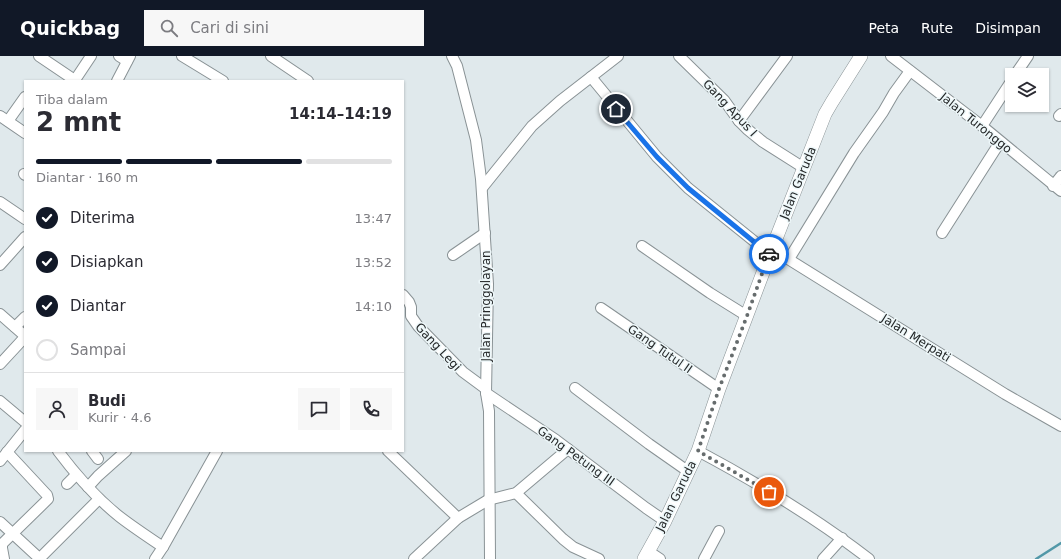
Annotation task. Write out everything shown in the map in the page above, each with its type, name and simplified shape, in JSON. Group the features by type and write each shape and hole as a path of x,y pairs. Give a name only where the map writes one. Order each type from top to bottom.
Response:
{"street":[{"path":"39,56 74,80"},
{"path":"76,80 91,56"},
{"path":"182,56 221,80"},
{"path":"271,56 307,80"},
{"name":"Jalan Pringgolayan","path":"452,56 476,140 482,188 489,302 486,391 489,410 488,500 490,559"},
{"name":"Gang Apus I","path":"679,56 724,100 739,121 747,129 759,139 804,168"},
{"path":"739,121 787,56"},
{"name":"Jalan Garuda","path":"646,555 665,521 698,451 719,389 825,114 862,56"},
{"name":"Jalan Turonggo","path":"891,56 982,126 1057,188"},
{"path":"1020,68 1028,56"},
{"path":"482,188 532,126 560,101 615,57"},
{"path":"120,80 125,58"},
{"path":"789,259 854,153 910,71"},
{"name":"Jalan Merpati","path":"591,77 657,157 688,188 771,252 789,259 1005,394 1061,426"},
{"path":"982,126 1005,91"},
{"path":"24,98 4,119 24,132"},
{"path":"942,233 1000,142"},
{"path":"1057,188 1061,176"},
{"path":"0,202 24,218"},
{"path":"453,255 485,233"},
{"path":"0,265 24,239"},
{"path":"642,246 710,293 747,316"},
{"name":"Gang Legi","path":"404,296 411,307 411,316 418,326 463,372 486,391"},
{"name":"Gang Tutul II","path":"601,308 719,389"},
{"path":"0,314 24,336"},
{"path":"15,327 24,318"},
{"path":"2,360 24,338"},
{"path":"575,388 689,472"},
{"name":"Gang Petung III","path":"486,391 568,449 665,521"},
{"path":"0,401 24,421"},
{"path":"0,461 24,431"},
{"path":"414,559 458,518 488,500 516,493 568,449"},
{"path":"698,451 801,511 842,538 869,559"},
{"path":"4,559 2,545 48,499 47,495 7,452"},
{"path":"59,452 76,475 99,499 119,516 163,547"},
{"path":"88,487 125,452"},
{"path":"155,559 216,452"},
{"path":"389,452 458,518"},
{"path":"67,484 76,475"},
{"path":"516,493 573,547 599,559"},
{"path":"0,522 39,559 99,499"},
{"path":"704,559 720,531"},
{"path":"823,559 842,538"},
{"path":"646,555 660,559"}],"waterway":[{"path":"1036,559 1061,543"}],"way so far":[{"path":"769,254 719,389 698,451 718,461 769,492"}],"route":[{"path":"616,109 657,157 688,188 769,254"}]}
